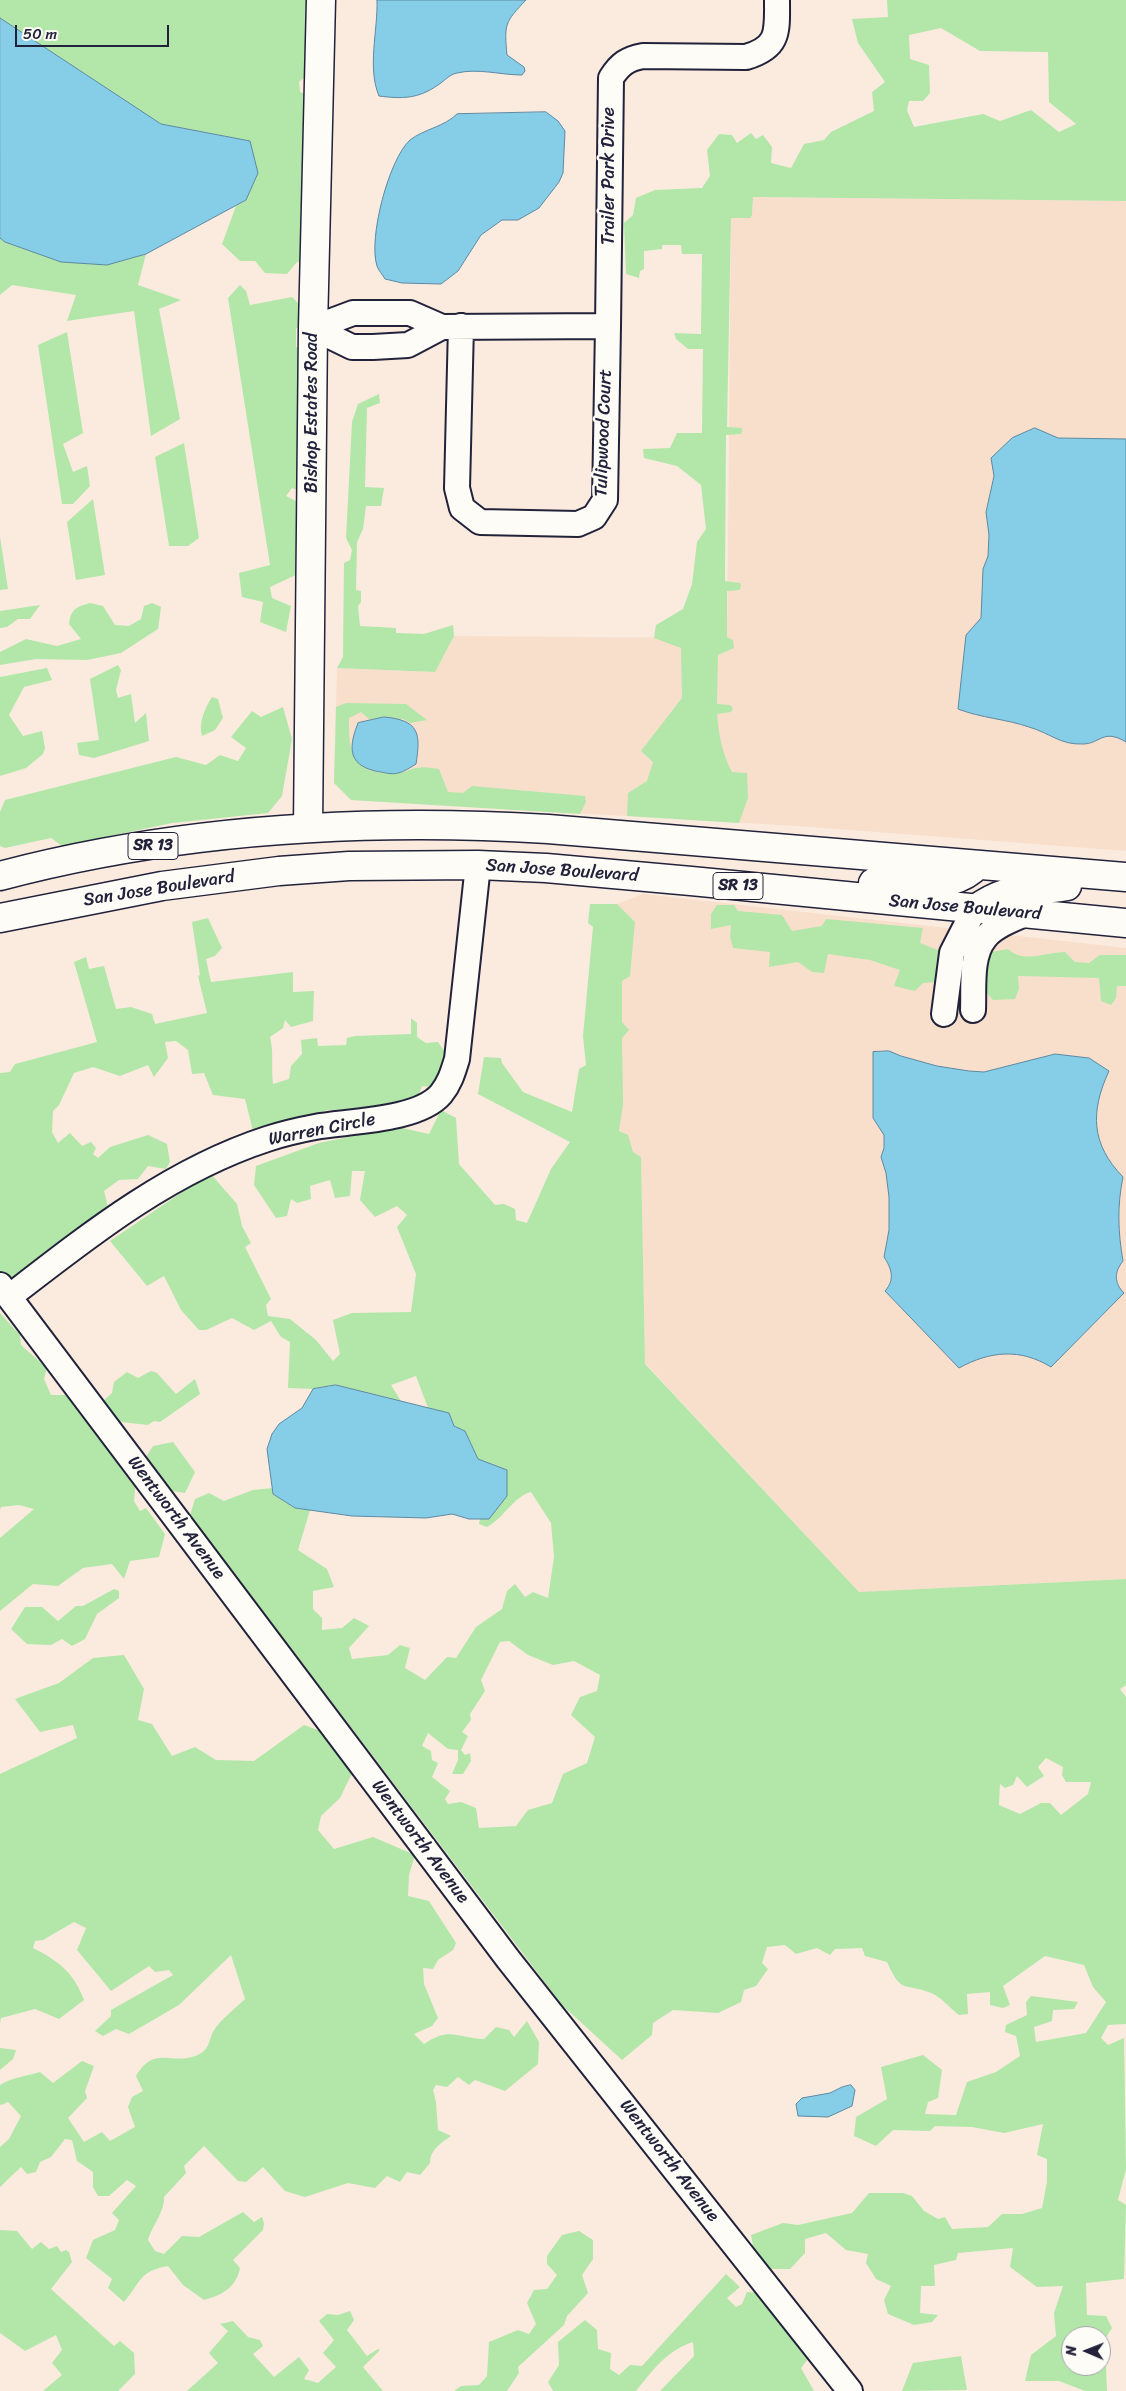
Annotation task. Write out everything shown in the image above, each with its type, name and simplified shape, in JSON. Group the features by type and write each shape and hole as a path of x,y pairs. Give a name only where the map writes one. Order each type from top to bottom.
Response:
{"main road":[{"name":"Bishop Estates Road","path":"308,827 313,328 321,0"},
{"name":"SR 13","path":"0,876 105,853 207,838 308,827 482,825 578,831 1123,877"},
{"path":"102,897 111,880 292,852 303,845 308,827"},
{"path":"478,865 482,851 492,841 560,843 578,831"},
{"name":"San Jose Boulevard","path":"0,918 162,886 279,871 349,866 478,865 546,868 1126,923"},
{"path":"810,893 877,883 922,884 967,874 977,866"},
{"path":"974,910 991,897 1004,892 1057,888 1123,877"}],"street":[{"name":"Trailer Park Drive","path":"608,326 611,78 619,66 630,58 643,56 746,56 762,52 772,42 777,27 777,0"},
{"path":"313,328 354,313 410,314 452,327 608,326"},
{"name":"Tulipwood Court","path":"452,327 457,488 462,508 480,522 578,524 594,517 605,500 608,326"},
{"path":"313,328 352,347 373,347 408,345 452,327"},
{"name":"Warren Circle","path":"5,1291 136,1203 199,1166 267,1139 315,1127 389,1117 410,1111 430,1103 441,1094 452,1077 457,1059 478,865"},
{"path":"944,1014 952,953 974,910"},
{"path":"973,1010 977,956 985,938 995,929 1025,914"},
{"name":"Wentworth Avenue","path":"5,1291 508,1959 850,2391"}],"shaded area":[{"path":"753,197 1126,201 1126,851 797,826 351,800 334,783 337,668 434,672 454,636 727,638 731,218 752,215"},
{"path":"643,894 1126,948 1126,1579 859,1592 645,1363 641,1166 613,1151 617,904"}],"green space":[{"path":"0,0 311,0 308,74 299,82 300,92 310,96 306,263 297,262 287,274 265,273 255,261 240,261 222,244 236,206 246,200 250,141 161,124 0,18"},
{"path":"887,0 1126,0 1126,201 753,197 752,215 750,218 731,218 727,427 742,428 742,431 741,434 726,435 725,581 740,583 741,586 740,590 727,591 727,637 733,640 734,648 718,655 717,704 730,705 733,708 731,712 717,714 722,744 732,772 747,773 748,798 739,823 627,816 628,793 647,781 653,762 641,751 682,698 681,648 654,638 656,625 683,609 692,584 697,542 706,529 701,485 677,466 644,458 643,449 670,448 677,433 702,433 703,349 688,349 676,339 674,333 701,334 702,254 682,254 681,245 662,245 662,249 644,251 644,269 640,271 639,278 626,274 624,223 633,215 636,198 655,190 702,188 710,176 707,150 719,134 732,135 737,143 751,133 756,139 763,135 772,147 771,163 791,168 804,144 824,140 831,132 874,111 872,92 885,82 858,43 852,19 888,17","holes":["941,28 980,51 1048,52 1049,102 1076,124 1059,132 1031,110 1000,121 983,114 914,127 907,110 909,101 923,101 930,93 929,65 910,59 909,35"]},
{"path":"0,238 5,242 107,265 146,254 138,285 181,300 159,309 180,419 151,436 134,311 67,321 76,295 12,285 0,295"},
{"path":"240,285 246,291 250,305 292,297 305,310 305,320 296,329 296,347 303,350 300,491 292,488 286,496 302,504 300,573 270,587 272,598 291,606 286,632 260,622 263,602 242,597 239,573 270,565 228,298"},
{"path":"67,332 83,433 63,444 73,472 87,466 90,486 73,504 62,504 38,345"},
{"path":"379,394 380,403 367,408 365,487 384,488 381,506 366,506 363,529 357,542 356,590 361,591 361,602 358,606 360,626 396,628 396,633 424,634 453,625 454,636 435,672 337,668 343,657 344,563 350,560 352,550 346,538 352,422 358,404"},
{"path":"184,443 199,538 188,546 169,546 155,457"},
{"path":"93,499 105,575 76,580 67,522"},
{"path":"0,537 8,589 0,590"},
{"path":"90,603 103,606 115,625 129,626 141,619 144,606 152,603 161,607 158,629 121,653 87,660 36,659 0,665 0,652 26,639 57,646 81,639 69,624 71,615 75,609"},
{"path":"40,605 30,619 18,619 7,627 0,628 0,611"},
{"path":"118,665 121,670 116,690 118,698 131,694 135,723 146,713 149,741 94,758 79,755 77,743 99,740 90,679"},
{"path":"47,668 52,680 24,687 9,715 23,736 42,731 45,748 43,754 26,768 0,776 0,677"},
{"path":"212,697 218,699 223,718 215,730 202,736 202,721"},
{"path":"346,703 406,704 427,720 410,723 403,719 369,719 361,712 349,718 350,743 353,753 363,767 372,771 398,773 419,767 433,768 439,769 448,792 463,793 472,786 585,796 586,802 580,814 351,800 334,783 336,707"},
{"path":"283,707 292,739 282,796 268,813 172,823 62,846 51,838 5,848 0,846 0,812 5,800 176,757 206,765 220,755 238,761 246,748 231,737 252,711 261,717"},
{"path":"590,904 617,904 635,922 630,976 622,981 622,1022 629,1030 622,1038 623,1104 619,1131 628,1135 633,1152 641,1157 645,1364 859,1592 1126,1579 1126,1685 1120,1689 1126,1697 1126,2024 1108,2025 1101,2038 1108,2045 1124,2038 1126,2169 1118,2200 1126,2205 1124,2279 1086,2283 1087,2315 1106,2316 1111,2326 1061,2326 1061,2376 1106,2376 1107,2391 1085,2391 1059,2381 1025,2381 1031,2355 1056,2336 1054,2313 1063,2286 1037,2287 1010,2267 1013,2248 958,2253 956,2260 934,2265 935,2286 921,2286 920,2313 938,2315 932,2322 914,2325 888,2314 884,2300 891,2286 876,2279 866,2263 868,2254 846,2250 826,2233 805,2239 805,2253 790,2269 767,2269 755,2257 751,2235 783,2223 798,2225 852,2213 869,2193 903,2193 912,2196 924,2211 938,2219 945,2217 952,2229 988,2227 1002,2214 1022,2214 1042,2208 1047,2182 1047,2159 1037,2155 1043,2124 1004,2133 972,2127 935,2126 930,2131 893,2130 876,2146 854,2136 856,2117 887,2099 881,2067 923,2055 942,2070 938,2098 928,2102 925,2114 956,2115 967,2082 996,2072 1020,2056 1016,2036 1005,2032 1006,2025 1027,2015 1026,2002 1031,1996 1078,2002 1074,2009 1053,2010 1052,2021 1034,2027 1036,2042 1086,2033 1106,2002 1093,1987 1084,1965 1045,1956 1003,1986 1010,2005 1003,2008 990,2005 990,1992 967,1994 968,2014 959,2015 935,1995 904,1986 896,1979 887,1962 865,1956 862,1948 835,1949 830,1955 817,1948 796,1954 785,1945 767,1947 762,1963 768,1969 756,1986 744,1990 741,2002 718,2013 673,2010 653,2023 652,2035 622,2060 562,2005 190,1515 195,1499 209,1493 224,1501 253,1490 272,1488 273,1494 294,1508 310,1510 298,1550 327,1569 334,1587 313,1591 313,1609 322,1618 322,1630 342,1628 354,1618 369,1626 349,1648 352,1659 388,1655 400,1645 410,1648 405,1668 425,1680 447,1657 456,1658 476,1627 502,1609 507,1591 515,1584 525,1597 533,1592 548,1598 554,1557 551,1523 531,1492 519,1498 487,1527 479,1524 480,1519 489,1519 478,1459 465,1431 454,1426 448,1413 428,1408 416,1376 391,1385 401,1401 336,1385 313,1389 288,1388 290,1342 281,1337 271,1321 254,1330 232,1318 206,1330 199,1330 181,1310 164,1276 147,1286 110,1241 210,1173 237,1204 242,1226 251,1243 245,1247 271,1299 266,1305 268,1316 290,1319 316,1340 333,1361 340,1354 333,1320 352,1313 411,1312 416,1274 397,1227 407,1215 397,1206 375,1217 360,1200 365,1171 352,1171 350,1196 335,1198 330,1180 310,1186 311,1199 297,1203 291,1199 287,1216 276,1218 254,1185 256,1166 319,1143 398,1127 429,1134 441,1110 456,1118 459,1164 495,1205 504,1204 515,1209 516,1220 527,1223 551,1169 570,1142 478,1094 484,1057 501,1058 502,1063 523,1092 572,1112 579,1069 586,1065 583,1036 593,927 588,923","holes":["509,1641 528,1655 553,1665 574,1661 600,1675 597,1691 580,1697 571,1715 595,1737 587,1763 563,1774 552,1803 528,1810 516,1826 479,1828 476,1808 461,1802 448,1804 445,1799 450,1791 432,1777 438,1763 432,1760 431,1751 422,1746 428,1733 448,1749 458,1750 458,1760 452,1774 463,1774 471,1761 470,1753 465,1755 461,1750 468,1736 462,1732 471,1720 470,1714 485,1691 481,1680 500,1642","1046,1758 1063,1767 1062,1775 1066,1782 1091,1782 1088,1794 1061,1815 1050,1803 1041,1803 1020,1814 999,1805 1000,1784 1005,1788 1013,1785 1017,1776 1027,1787 1044,1776 1038,1767"]},
{"path":"717,905 734,905 738,911 782,915 792,931 822,926 826,919 923,928 920,943 943,952 935,982 923,983 915,991 894,986 900,970 870,960 828,954 824,973 812,972 798,962 769,967 770,952 733,948 730,937 731,925 711,929 711,914"},
{"path":"208,918 222,948 215,956 206,959 211,982 293,972 293,992 314,991 313,1021 291,1027 285,1020 283,1028 270,1037 273,1084 289,1079 291,1066 302,1054 301,1040 317,1038 318,1046 346,1045 347,1038 355,1036 411,1034 411,1018 417,1023 417,1037 426,1043 438,1042 447,1055 441,1072 432,1087 422,1086 417,1099 397,1107 328,1110 253,1131 245,1099 213,1095 204,1073 192,1074 188,1050 176,1041 165,1042 168,1058 154,1077 148,1065 120,1076 93,1067 74,1073 59,1105 53,1111 52,1132 58,1143 70,1133 82,1146 91,1142 96,1148 93,1154 98,1158 110,1147 148,1135 167,1144 170,1162 166,1169 148,1166 138,1179 119,1180 104,1191 109,1211 17,1280 5,1276 0,1270 0,1073 10,1072 15,1064 97,1042 74,962 86,957 89,969 104,966 116,1009 131,1007 152,1014 155,1024 207,1013 198,976 200,975 192,922"},
{"path":"1008,949 1021,956 1028,957 1065,952 1075,962 1089,963 1100,955 1126,955 1126,986 1117,986 1116,998 1111,1005 1101,1001 1099,978 1018,976 1019,989 1015,999 993,1000 982,988 986,953"},
{"path":"0,1313 20,1335 21,1345 47,1368 44,1379 51,1395 69,1395 109,1448 115,1461 118,1458 136,1479 134,1501 140,1511 146,1508 165,1534 159,1557 130,1561 124,1579 112,1564 83,1568 58,1586 33,1584 0,1611 0,1538 34,1509 19,1505 1,1507 0,1510"},
{"path":"151,1371 157,1373 176,1394 195,1379 200,1394 160,1422 154,1421 148,1425 121,1422 103,1401 112,1393 114,1382 127,1372 138,1378"},
{"path":"173,1442 195,1472 185,1493 167,1490 146,1457 153,1446"},
{"path":"114,1589 119,1591 119,1598 97,1614 85,1639 72,1646 62,1639 51,1645 27,1644 11,1629 25,1607 42,1607 58,1621 76,1606 83,1606"},
{"path":"124,1655 144,1689 138,1720 152,1724 172,1756 195,1747 216,1760 254,1761 304,1725 326,1733 354,1769 340,1798 321,1816 318,1830 334,1849 373,1837 415,1855 409,1875 408,1896 429,1901 456,1943 453,1950 438,1960 433,1969 423,1968 424,1984 438,2018 432,2026 414,2034 424,2044 447,2034 484,2039 496,2027 509,2030 514,2037 527,2021 539,2042 538,2064 505,2091 475,2080 469,2085 458,2077 447,2087 436,2085 433,2090 438,2130 451,2136 434,2151 430,2158 430,2163 420,2175 407,2172 400,2182 387,2176 375,2188 348,2183 305,2197 285,2191 263,2167 246,2182 238,2181 204,2146 184,2166 186,2173 164,2197 162,2208 148,2240 155,2251 164,2254 182,2236 199,2237 243,2212 254,2222 262,2217 264,2223 263,2230 233,2260 240,2268 232,2286 217,2296 204,2300 183,2285 168,2266 158,2268 146,2274 124,2302 108,2288 112,2279 86,2258 93,2240 115,2230 119,2220 112,2213 136,2186 127,2180 109,2196 98,2196 93,2187 93,2172 77,2161 72,2140 65,2139 51,2157 40,2162 36,2172 27,2174 21,2167 0,2187 0,2147 9,2139 21,2116 8,2102 0,2104 0,2085 40,2072 53,2083 82,2061 94,2066 85,2091 87,2098 68,2118 84,2142 102,2132 110,2141 135,2127 128,2107 132,2097 143,2091 136,2076 143,2067 157,2058 179,2059 201,2053 207,2047 217,2026 245,1999 231,1955 179,2005 129,2034 116,2029 103,2036 95,2031 111,2016 111,2010 173,1975 169,1970 155,1972 149,1966 111,1991 77,1950 86,1928 74,1922 43,1940 35,1941 33,1948 58,1963 70,1975 84,2000 59,2019 35,2009 1,2018 0,2024 0,1774 77,1738 73,1725 40,1732 15,1699 59,1683 93,1658"},
{"path":"0,2048 16,2050 13,2059 0,2070"},
{"path":"0,2230 17,2231 32,2249 41,2242 49,2249 57,2246 61,2252 66,2250 69,2252 72,2262 51,2289 114,2346 120,2341 134,2353 135,2374 118,2391 43,2391 62,2375 52,2363 62,2350 56,2335 25,2351 0,2333"},
{"path":"579,2231 593,2240 593,2259 582,2275 588,2293 567,2316 564,2325 518,2367 519,2373 507,2391 454,2391 461,2386 479,2385 487,2376 489,2342 518,2330 529,2334 536,2324 527,2303 534,2290 547,2289 557,2275 547,2264 547,2256 562,2235"},
{"path":"726,2274 740,2287 727,2298 736,2307 742,2304 747,2292 763,2293 808,2359 801,2368 814,2391 660,2391 694,2356 693,2342 675,2350 668,2356 654,2369 636,2391 553,2391 548,2382 559,2365 558,2342 585,2320 597,2330 598,2349 611,2353 610,2369 619,2375 630,2365 642,2366"},
{"path":"350,2311 354,2320 347,2330 367,2356 378,2349 380,2350 363,2367 383,2391 187,2391 218,2363 209,2353 228,2331 220,2324 233,2321 248,2337 260,2340 263,2346 253,2354 274,2377 299,2357 309,2370 304,2379 318,2383 336,2367 323,2353 334,2340 319,2321 327,2314 338,2315"},
{"path":"961,2356 967,2390 902,2391 913,2363"}],"water":[{"path":"377,0 526,0 510,19 506,30 507,55 524,67 525,71 522,75 481,71 457,73 449,76 440,84 424,93 403,98 379,96 373,61"},
{"path":"0,18 161,124 250,141 258,173 246,200 146,254 107,265 61,262 5,242 0,238"},
{"path":"546,112 558,121 565,131 563,173 559,182 539,208 518,220 502,220 481,235 458,271 441,284 402,283 385,279 378,268 375,253 378,219 388,181 402,150 410,140 446,122 457,114"},
{"path":"1035,428 1058,438 1126,439 1126,742 1112,736 1107,736 1089,743 1068,743 1020,724 958,709 966,635 981,618 983,569 988,556 989,535 986,512 994,476 991,458 1012,438"},
{"path":"384,717 404,721 411,725 417,736 416,764 393,774 366,768 359,764 353,753 353,739 358,723"},
{"path":"889,1051 937,1066 969,1071 984,1072 1055,1054 1089,1058 1109,1071 1099,1100 1097,1127 1099,1140 1105,1152 1112,1165 1123,1177 1119,1219 1123,1261 1116,1277 1118,1285 1124,1293 1051,1367 1028,1357 1005,1354 982,1358 959,1368 885,1291 891,1279 889,1266 884,1257 889,1230 889,1197 886,1173 881,1157 884,1148 884,1135 873,1118 873,1052"},
{"path":"336,1385 449,1413 454,1426 465,1431 478,1459 507,1470 507,1496 489,1519 469,1519 452,1514 426,1518 352,1516 295,1508 273,1494 267,1449 272,1434 279,1424 302,1408 313,1389"},
{"path":"851,2085 855,2090 852,2106 828,2117 798,2116 796,2104 802,2098 830,2093"}]}
